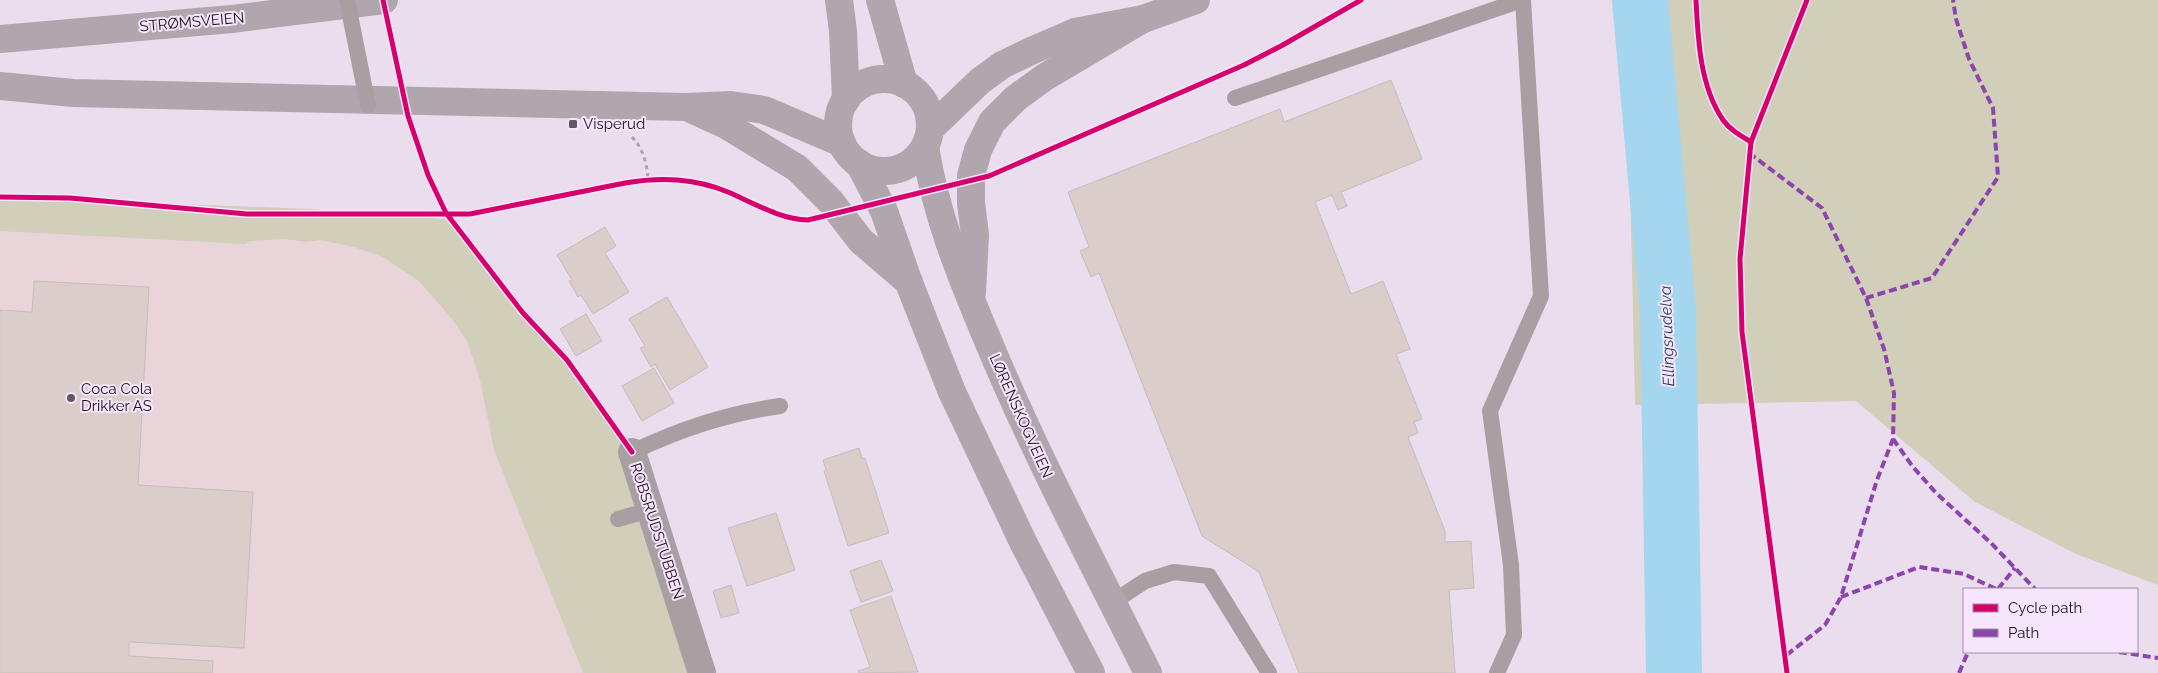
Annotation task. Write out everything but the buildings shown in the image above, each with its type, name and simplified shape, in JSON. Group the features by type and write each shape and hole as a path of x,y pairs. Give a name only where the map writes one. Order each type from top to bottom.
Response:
{"highway":[{"name":"STRØMSVEIEN","path":"0,38 232,19 384,0"},
{"path":"839,0 843,31 846,100 839,121 851,153 884,211 909,283 952,392 1024,544 1092,673"},
{"path":"0,86 73,93 685,107 731,105 764,110 851,153 870,169 883,171 896,169 912,161 928,138 980,81 1002,65 1075,32 1143,19 1196,0"},
{"path":"883,12 904,84"},
{"path":"972,302 975,235 970,176 978,150 992,122 1016,98 1046,77 1143,19"},
{"path":"846,100 857,88 872,81 888,79 904,84 916,91 930,115 928,138"},
{"path":"685,107 726,125 797,168 831,202 861,241 909,283"},
{"name":"LØRENSKOGVEIEN","path":"928,138 929,172 942,223 972,302 1036,450 1148,673"}],"street":[{"name":"ROBSRUDSTUBBEN","path":"632,452 702,673"}],"lane":[{"path":"347,0 368,105"},
{"path":"1235,98 1522,0 1541,296 1490,411 1511,565 1514,636 1497,673"},
{"name":"ROBSRUDSTUBBEN","path":"632,452 689,427 780,406"},
{"path":"618,519 650,510"},
{"path":"1113,602 1145,581 1174,572 1209,576 1269,673"}],"path":[{"path":"627,134 634,138 642,153 647,165 648,179"},
{"path":"640,180 655,179"}],"shaded area":[{"path":"1626,0 2158,0 2158,585 2076,554 1975,502 1856,401 1635,405"},
{"path":"0,197 310,209 446,219 562,356 632,452 706,673 583,673 494,450 480,380 467,341 452,319 419,281 383,257 354,247 320,240 306,242 285,239 250,241 245,244 0,231"},
{"path":"0,206 444,225 702,673 0,673"}],"waterway":[{"name":"Ellingsrudelva","path":"1640,0 1668,312 1674,673"}],"marked path":[{"path":"1866,298 1932,278 1998,177 1993,108 1969,59 1956,19 1953,0"},
{"path":"1749,153 1822,208 1866,298 1884,349 1894,393 1893,439 1877,480 1841,597 1825,625 1784,657"},
{"path":"1893,439 1913,467 1936,493 1991,543 2034,588"},
{"path":"1841,597 1919,567 1964,574 1994,588"},
{"path":"1999,588 2015,568"},
{"path":"1959,673 1968,653"},
{"path":"2126,653 2158,658"}],"cycle path":[{"path":"383,0 408,116 428,175 446,213 523,313 567,360 632,452"},
{"path":"0,197 70,198 247,214 470,214 625,183 677,180 715,187 777,214 808,220 989,176 1244,65 1361,0"},
{"path":"1696,0 1699,47 1709,93 1726,124 1751,142"},
{"path":"1787,673 1742,332 1740,259 1751,142 1807,0"}],"place":[{"name":"Visperud","path":"573,124"},
{"name":"Coca Cola Drikker AS","path":"71,398"}]}
